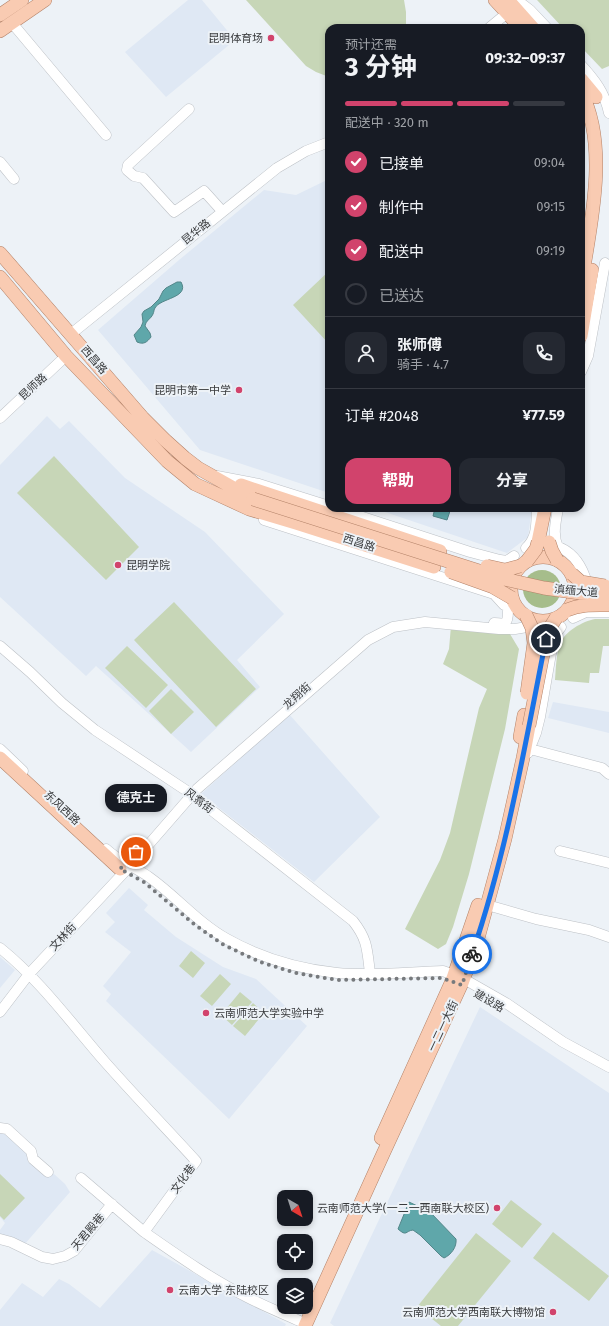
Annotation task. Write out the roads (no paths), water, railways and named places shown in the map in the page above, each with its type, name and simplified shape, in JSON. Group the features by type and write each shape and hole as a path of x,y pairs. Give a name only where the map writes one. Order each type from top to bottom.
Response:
{"main road":[{"path":"0,15 22,0"},
{"path":"0,31 45,0"},
{"path":"496,0 513,4 530,24"},
{"path":"513,4 520,24"},
{"path":"585,84 599,102 605,114 609,128"},
{"path":"585,97 597,117 601,130 604,158 585,284"},
{"path":"585,284 605,210"},
{"name":"西昌路","path":"0,253 143,418 165,440 198,468 253,499"},
{"name":"西昌路","path":"0,277 66,356 167,461 195,484 249,509 493,587 506,603"},
{"name":"西昌路","path":"213,476 497,569 505,570 517,562 540,556 547,556 545,547"},
{"name":"西昌路","path":"205,489 253,499 464,567 504,579 544,588"},
{"path":"544,512 545,547"},
{"path":"545,547 551,512"},
{"path":"527,623 519,610 506,603 517,562 533,552 545,547"},
{"name":"滇缅大道","path":"545,547 568,567 580,574 582,582 609,586"},
{"name":"一二一大街","path":"306,1325 383,1154 458,980 474,917 495,848 546,639 551,626 562,621 574,598 580,574"},
{"name":"滇缅大道","path":"544,588 580,593 609,594"},
{"name":"滇缅大道","path":"527,623 530,618 544,621 562,621 576,606 609,605"},
{"name":"一二一大街","path":"313,1290 379,1140 477,942 527,754 526,720 534,643 532,628 527,623"},
{"name":"东风西路","path":"0,758 125,868"},
{"name":"一二一大街","path":"306,1314 306,1325"}],"street":[{"path":"493,24 513,4 533,13 543,24"},
{"path":"12,23 106,135"},
{"path":"585,69 594,79 606,100 609,113"},
{"path":"189,109 128,165 127,170 134,176 143,178 174,212 204,191 222,212"},
{"name":"昆华路","path":"71,334 277,168 306,151 325,144"},
{"path":"0,162 14,180"},
{"path":"585,284 607,260"},
{"path":"585,363 588,356 607,260"},
{"name":"昆师路","path":"0,418 66,356"},
{"path":"213,476 259,484 325,505"},
{"path":"205,489 247,514 494,594 506,603"},
{"path":"347,512 470,552 500,560 517,562"},
{"path":"538,512 535,536 532,542 545,547 555,539 554,530 557,512"},
{"path":"580,574 590,576 598,580 609,580"},
{"name":"龙翔街","path":"125,868 195,787 364,636 390,622 425,617 503,624 508,619 506,603"},
{"path":"581,608 562,621 554,636 540,716 527,754 602,768 609,774"},
{"path":"562,621 586,612 609,612"},
{"name":"龙翔街","path":"190,793 197,789 368,640 393,627 425,622 499,629 515,629 527,623"},
{"name":"风翥街","path":"0,646 62,703 95,730 190,793 353,921 361,931 366,942 370,973"},
{"name":"东风西路","path":"0,749 125,868"},
{"path":"560,851 609,863"},
{"name":"建设路","path":"125,868 195,925 224,945 260,962 296,973 337,980 442,978 458,980 516,1017 559,1048 609,1074"},
{"name":"建设路","path":"125,868 149,877 199,920 227,939 263,956 297,967 338,973 443,972 506,1003 563,1042 609,1067"},
{"name":"文林街","path":"0,1003 27,972 125,868"},
{"path":"487,905 536,919 589,930 609,937"},
{"path":"0,948 27,972"},
{"name":"文林街","path":"0,1012 27,972"},
{"name":"文化巷","path":"27,972 63,1011 105,1062 196,1161 144,1232"},
{"path":"0,1128 7,1129 31,1151 33,1159 48,1172"},
{"path":"81,1178 112,1204"},
{"name":"天君殿巷","path":"0,1239 11,1242 42,1257 53,1259 65,1256 74,1251 112,1204 129,1221 144,1232"},
{"path":"144,1232 201,1271 249,1298 306,1325"}],"water":[{"path":"177,282 181,282 183,287 178,295 158,305 152,316 146,322 145,326 151,337 145,342 137,342 134,335 141,327 143,322 142,314 144,311 151,307 159,299 166,288"},
{"path":"434,512 450,512 447,520 433,516"},
{"path":"409,1202 430,1212 456,1239 454,1248 447,1257 444,1258 441,1256 413,1230 405,1233 398,1229"}],"place":[{"name":"昆明体育场","path":"271,38"},
{"name":"昆明市第一中学","path":"239,390"},
{"name":"昆明学院","path":"118,565"},
{"name":"德克士","path":"136,852"},
{"name":"云南师范大学实验中学","path":"206,1013"},
{"name":"云南师范大学(一二一西南联大校区)","path":"497,1208"},
{"name":"云南大学 东陆校区","path":"170,1290"},
{"name":"云南师范大学西南联大博物馆","path":"553,1312"}]}
